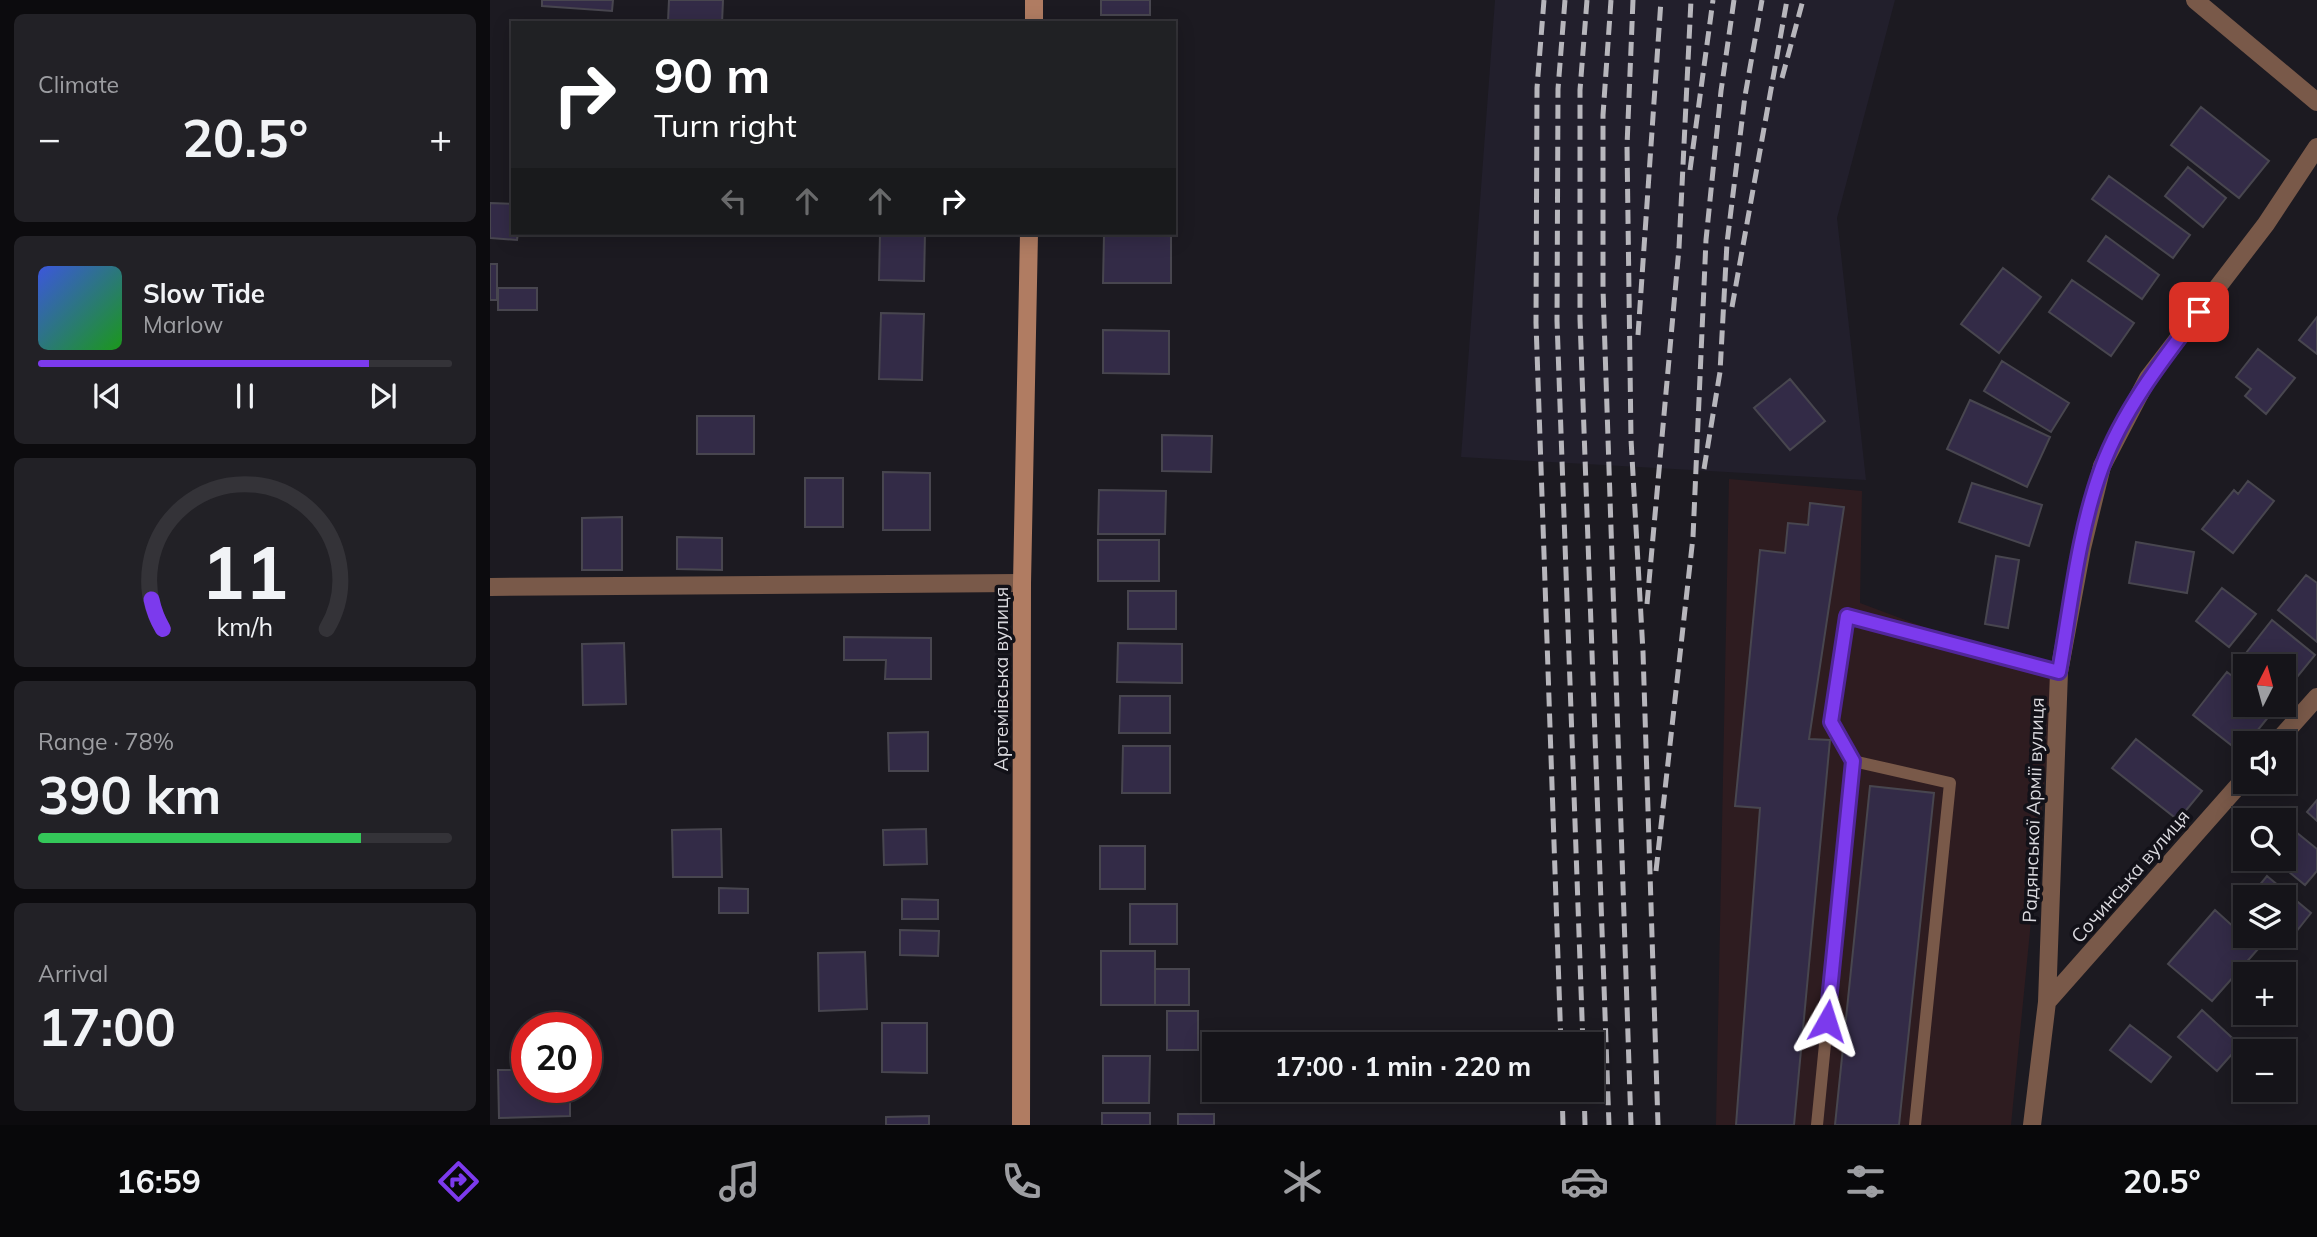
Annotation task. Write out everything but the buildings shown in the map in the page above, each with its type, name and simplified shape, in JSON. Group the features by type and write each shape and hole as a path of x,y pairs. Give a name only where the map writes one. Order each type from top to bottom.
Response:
{"main road":[{"path":"1034,0 1034,21"},
{"name":"Артемівська вулиця","path":"1021,1125 1022,583 1029,235"}],"street":[{"path":"2195,0 2317,102"},
{"name":"Радянської Армії вулиця","path":"2032,1125 2047,1002 2059,672 2081,548 2102,466 2148,378 2266,223 2317,147"},
{"path":"490,587 1022,583"},
{"path":"2287,731 2317,697"},
{"name":"Сочинська вулиця","path":"2047,1002 2233,792"}],"lane":[{"path":"1817,1125 1853,761 1831,722 1847,616 2059,672"},
{"path":"1853,761 1950,783 1915,1125"}],"shaded area":[{"path":"1495,0 1895,0 1837,218 1866,480 1461,457"},
{"path":"1729,479 1862,491 1860,603 2055,676 2011,1125 1716,1125"}],"railway":[{"path":"1544,0 1537,88 1536,323 1561,1032"},
{"path":"1565,0 1558,89 1557,321 1583,1032"},
{"path":"1587,0 1580,90 1580,319 1609,1125"},
{"path":"1611,0 1603,115 1603,289 1631,1125"},
{"path":"1633,0 1627,146 1631,439 1643,652 1658,1125"},
{"path":"1638,335 1661,0"},
{"path":"1647,604 1679,248 1691,0"},
{"path":"1690,170 1713,0"},
{"path":"1656,871 1693,537 1706,240 1721,91 1734,0"},
{"path":"1704,469 1720,372 1727,243 1745,96 1762,0"},
{"path":"1732,307 1787,0"},
{"path":"1782,78 1803,0"},
{"path":"1562,1102 1563,1125"},
{"path":"1584,1102 1585,1125"}],"route":[{"path":"1827,1021 1853,761 1831,722 1847,616 2059,672 2081,548 2102,466 2148,378 2199,312"}]}
